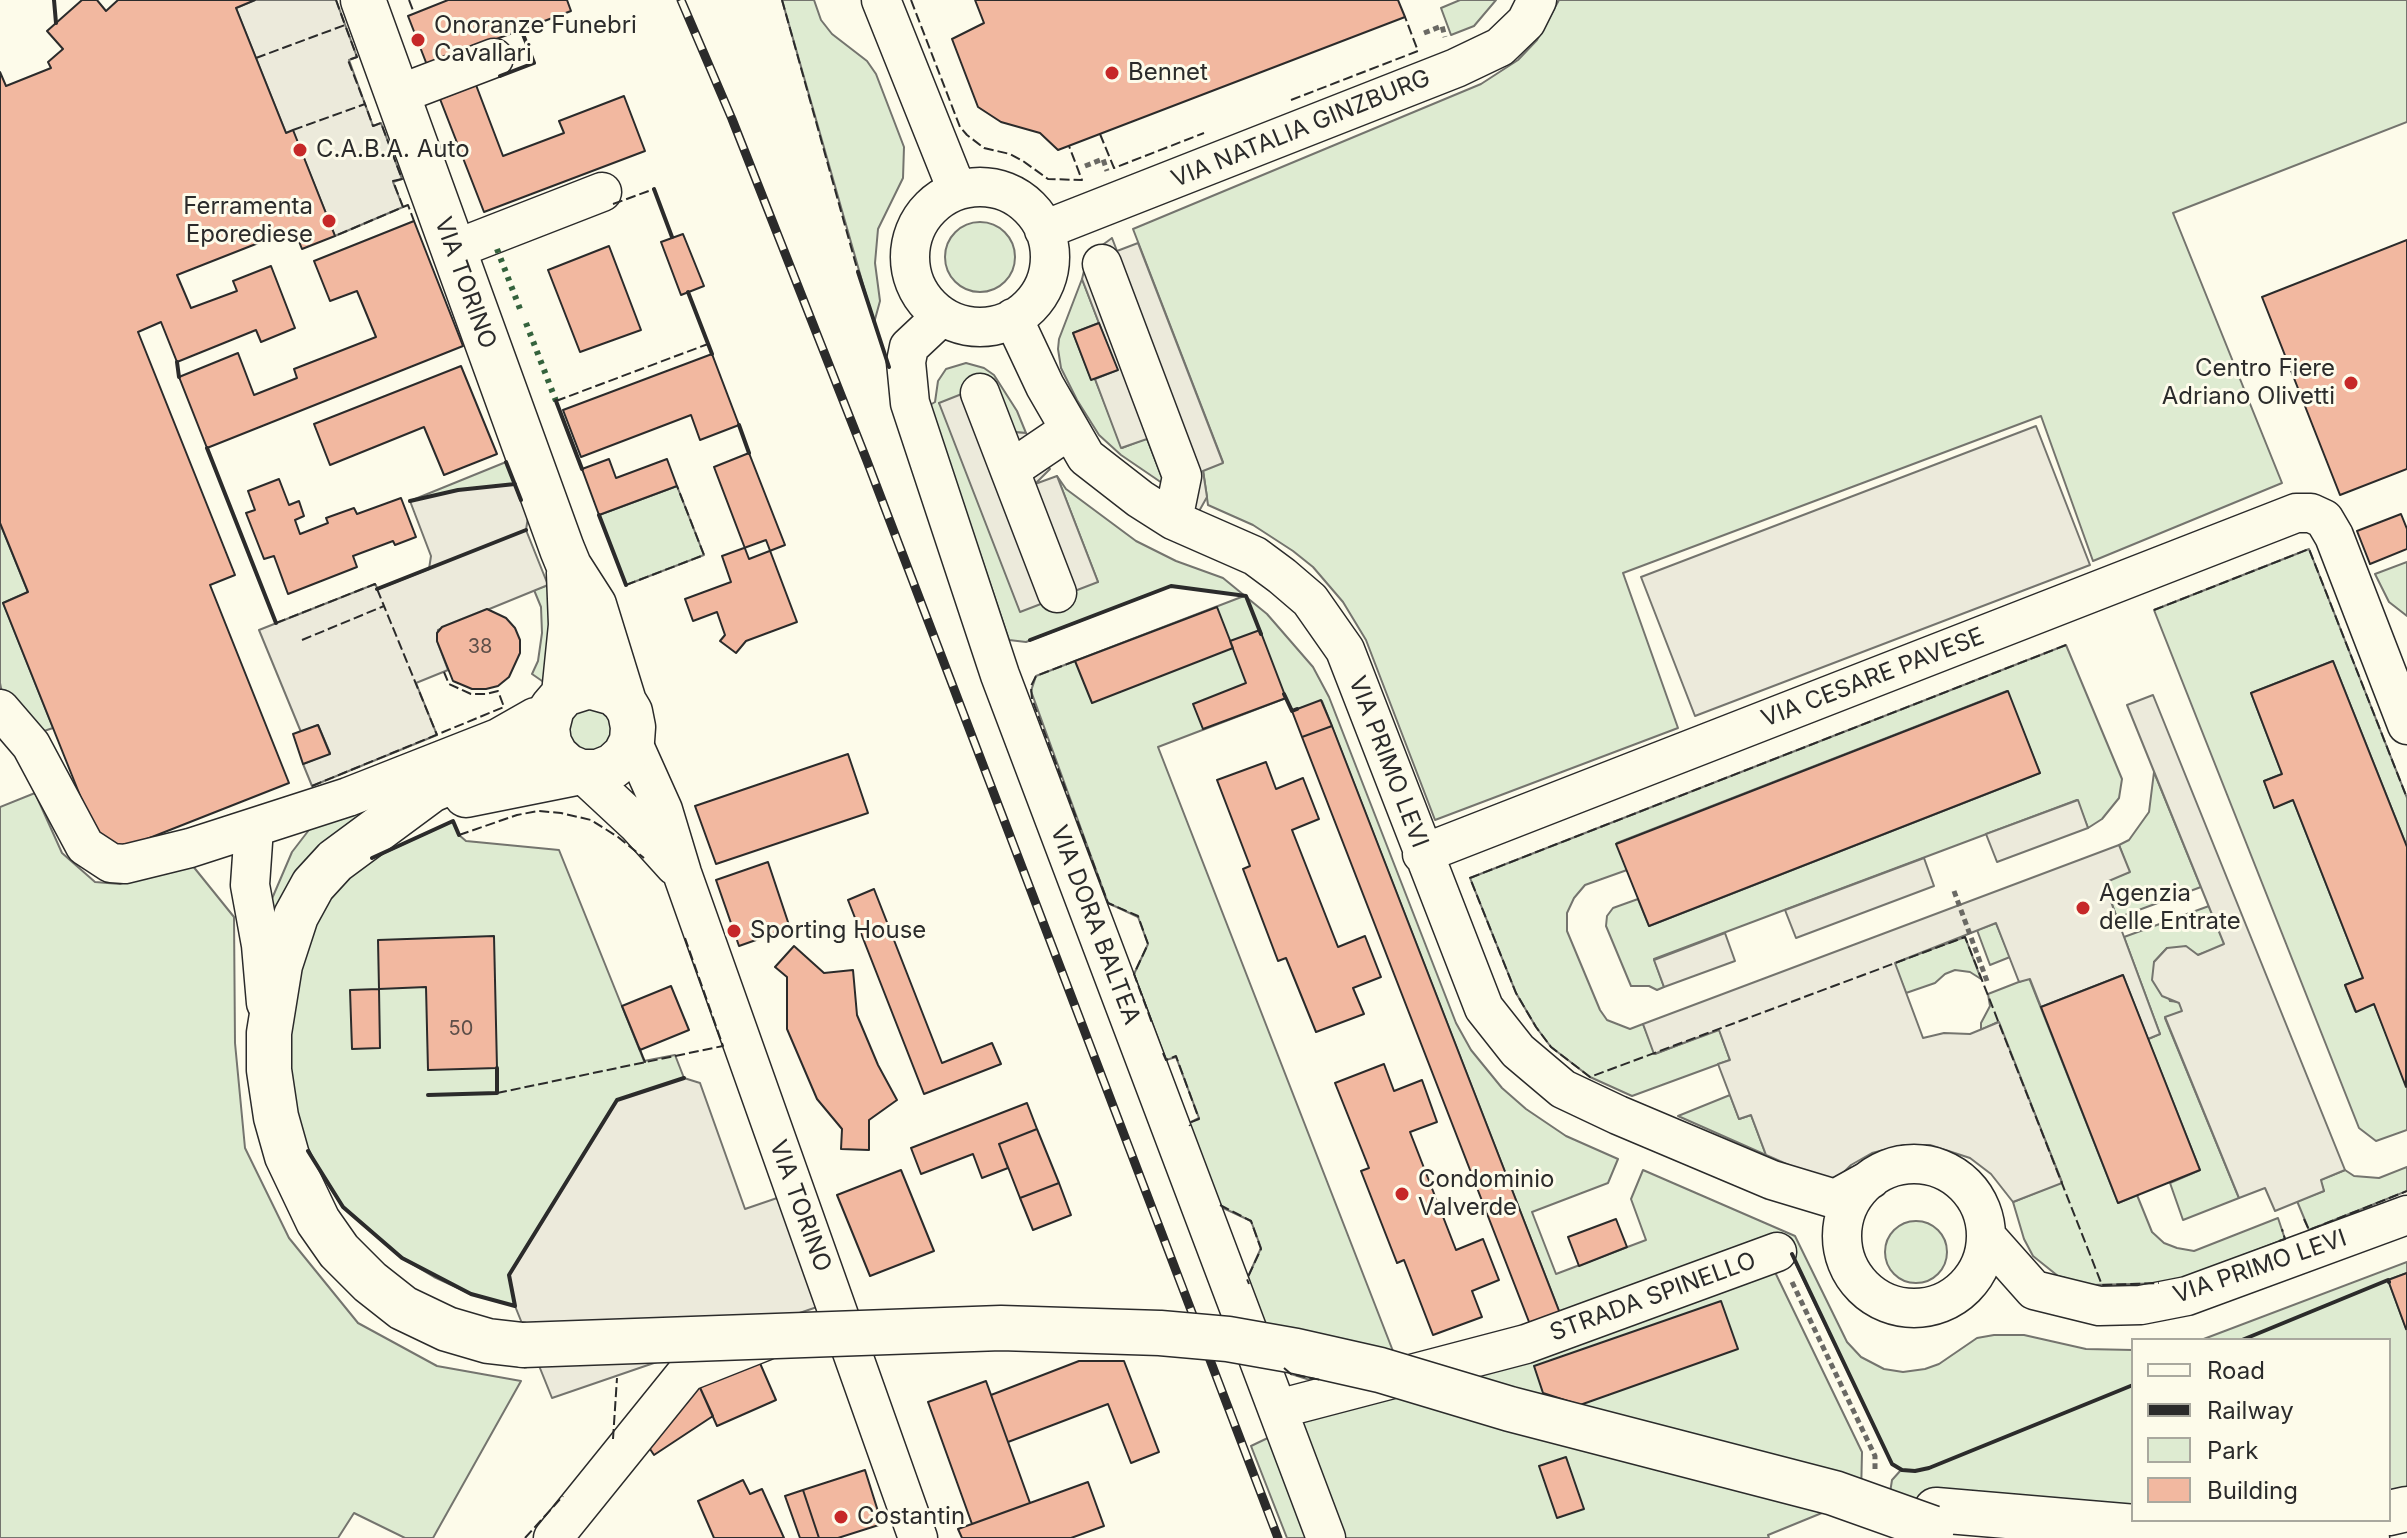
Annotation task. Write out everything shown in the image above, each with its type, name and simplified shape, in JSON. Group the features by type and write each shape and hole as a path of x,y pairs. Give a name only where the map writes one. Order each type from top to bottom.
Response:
{"main road":[{"name":"VIA TORINO","path":"363,0 569,566 594,605 628,722"},
{"name":"VIA TORINO","path":"569,566 571,625 549,743 556,756 567,766 581,772"},
{"path":"395,818 477,792 581,772 598,772 613,766 625,755 628,722 614,693 589,686 554,710 504,759 431,790 335,861 313,885 296,916 284,950 269,1033 271,1086 287,1156 318,1221 339,1251 370,1282 403,1308 447,1329 488,1341 523,1345 1001,1328 1228,1339 1380,1370 1510,1409 1854,1488 1945,1525 2367,1538"},
{"path":"2217,1534 2337,1522"}],"street":[{"path":"881,0 957,190"},
{"name":"VIA NATALIA GINZBURG","path":"1044,230 1456,68 1500,47 1526,22 1537,0"},
{"path":"397,95 494,58"},
{"path":"988,187 1006,191 1031,209 1044,230 1050,251 1047,276 1033,302 1013,318 985,327 962,325 942,316 924,300 916,287 910,251 915,229 922,216 940,199 957,190 988,187"},
{"path":"453,250 602,192"},
{"path":"1102,264 1182,476 1180,498 1173,520"},
{"name":"VIA DORA BALTEA","path":"942,316 909,347 906,362 910,403 1000,675 1326,1538"},
{"name":"VIA PRIMO LEVI","path":"1013,318 1069,430 1086,457 1173,520 1255,556 1310,600 1345,650 1484,1008 1518,1051 1563,1089 1772,1180 1835,1199 1871,1179"},
{"path":"980,393 1057,593"},
{"path":"1010,470 1069,430"},
{"name":"VIA CESARE PAVESE","path":"1422,854 2296,513 2311,513 2324,519 2334,536 2407,725"},
{"path":"0,709 31,745 85,846 111,863 125,864 190,848 348,797 498,738 554,710"},
{"name":"VIA TORINO","path":"628,722 663,810 682,873 918,1538"},
{"name":"VIA TORINO","path":"581,772 637,824 682,873"},
{"path":"254,828 250,885 261,945 269,1033"},
{"path":"1912,1164 1929,1166 1949,1174 1967,1188 1983,1215 1986,1236 1979,1266 1961,1290 1940,1303 1918,1307 1881,1300 1862,1285 1845,1257 1842,1234 1851,1200 1871,1179 1891,1168 1912,1164"},
{"name":"VIA PRIMO LEVI","path":"1772,1180 1842,1234"},
{"name":"VIA PRIMO LEVI","path":"1986,1236 2034,1290 2099,1306 2141,1305 2187,1296 2407,1215"},
{"name":"STRADA SPINELLO","path":"1278,1409 1526,1344 1777,1252"},
{"name":"VIA PRIMO LEVI","path":"1961,1290 2063,1298"},
{"path":"553,1538 687,1372 773,1337 840,1317"}],"path":[{"path":"1954,891 1987,981"},
{"name":"STRADA SPINELLO","path":"1777,1252 1875,1456 1854,1488"}],"green space":[{"path":"782,0 814,0 821,20 832,34 867,61 876,74 904,147 903,178 878,229 875,263 880,301 874,323"},
{"path":"1460,0 1496,0 1474,26 1451,35 1441,8"},
{"path":"1559,0 2407,0 2407,122 2173,213 2282,483 2093,561 2041,416 1623,573 1678,728 1435,820 1366,640 1343,602 1313,567 1293,551 1253,525 1208,505 1203,470 1223,462 1133,229 1481,84 1518,60 1537,40"},
{"path":"980,222 1005,232 1015,257 1005,282 980,292 955,282 945,257 955,232"},
{"path":"1082,279 1099,323 1073,333 1091,379 1095,379 1122,448 1147,438 1165,485 1121,455 1099,435 1061,368 1059,339"},
{"path":"966,363 984,368 994,375 1017,411 1026,433 1012,432 939,403 1098,582 1057,476 1066,489 1136,541 1176,561 1223,578 1267,614 1313,667 1329,697 1456,1023 1471,1050 1502,1088 1526,1109 1566,1136 1618,1159 1608,1183 1532,1212 1556,1274 1646,1240 1631,1199 1643,1170 1795,1236 1847,1342 1861,1357 1884,1369 1903,1372 1925,1369 1939,1364 1977,1338 1994,1335 2024,1335 2086,1349 2131,1350 2131,1519 1889,1499 1892,1480 1901,1470 1892,1464 1782,1235 1561,1316 1322,701 1292,711 1286,698 1158,747 1398,1364 1331,1381 1307,1379 1291,1374 1279,1365 1247,1279 1261,1248 1251,1221 1221,1207 1189,1123 1199,1118 1176,1057 1166,1060 1134,974 1148,944 1138,917 1108,903 1031,691 1036,676 1244,596 1171,586 1026,642 1009,640 930,405 935,402 938,381 946,369"},
{"path":"506,462 515,484 458,490 410,501"},
{"path":"677,486 704,555 626,585 599,515"},
{"path":"0,523 28,592 3,603 53,728 41,732 4,703 0,683"},
{"path":"2309,549 2407,798 2407,847 2333,661 2251,693 2282,774 2264,781 2274,807 2293,800 2363,978 2345,985 2355,1011 2374,1004 2407,1086 2407,1130 2376,1141 2359,1128 2154,610"},
{"path":"2407,562 2407,616 2389,602 2375,574"},
{"path":"548,585 552,591 545,683 532,674 538,661 542,633 541,607 534,590"},
{"path":"2066,645 2122,779 2119,798 2102,819 2088,828 2077,800 1654,959 1664,987 1657,990 1649,986 1631,986 1606,926 1607,916 1613,908 1638,899 1649,926 2040,773 2007,691 1617,843 1627,870 1585,885 1567,913 1567,931 1600,1010 1607,1020 1630,1029 1643,1024 1655,1054 1719,1029 1730,1060 1632,1096 1590,1077 1551,1047 1516,993 1470,878"},
{"path":"574,708 610,709 614,744 583,755 564,731"},
{"path":"2154,772 2201,887 2117,918 2104,882 2129,872 2119,845 2129,840 2149,812"},
{"path":"35,793 62,853 95,882 120,884 188,860 234,917 235,1043 245,1148 289,1238 358,1323 437,1366 521,1381 433,1538 405,1538 354,1513 338,1538 0,1538 0,807"},
{"path":"387,800 270,936 271,901 292,852 312,826"},
{"path":"453,821 459,835 466,841 559,850 644,1061 675,1055 684,1078 617,1100 509,1275 515,1306 471,1294 434,1277 402,1258 343,1207 298,1133 286,1088 291,1002 318,906 369,860"},
{"path":"2209,906 2225,945 2198,955 2167,948 2154,962 2170,1001 2179,1002 2183,1011 2165,1018 2239,1198 2183,1220 2170,1183 2200,1170 2148,1039 2160,1034 2124,937"},
{"path":"1996,923 2010,957 1990,965 1977,930"},
{"path":"1965,937 1981,979 1970,972 1955,970 1935,983 1906,993 1894,963"},
{"path":"2029,978 2118,1203 2137,1195 2152,1232 2164,1243 2177,1248 2194,1251 2278,1218 2285,1239 2173,1283 2090,1285 2058,1276 2033,1256 2024,1239 2013,1202 2062,1182 1998,1022 1981,1030 1981,1023 1990,1006 1988,994"},
{"path":"1730,1095 1739,1119 1751,1115 1766,1155 1678,1116"},
{"path":"2407,1167 2407,1191 2309,1230 2297,1201 2324,1191 2320,1180 2345,1170 2354,1176 2379,1178"},
{"path":"1916,1221 1938,1230 1947,1252 1938,1274 1916,1283 1894,1274 1885,1252 1894,1230"},
{"path":"2407,1262 2407,1273 2388,1280 2407,1331 2407,1496 2391,1500 2391,1338 2206,1338"},
{"path":"1773,1268 1862,1452 1861,1497 1768,1535 1769,1538 1344,1538 1300,1419"},
{"path":"1274,1435 1313,1538 1287,1538 1251,1446"}],"shaded area":[{"path":"255,0 336,0 357,57 349,60 373,126 381,123 402,179 393,182 403,207 335,236 293,131 286,133 236,8"},
{"path":"1112,238 1117,251 1138,243 1223,463 1203,471 1207,497 1198,513 1165,485 1147,439 1121,448 1095,379 1117,370 1082,279 1085,267 1097,249"},
{"path":"992,382 1012,432 1026,433 1050,469 1035,484 1057,476 1098,582 1020,612 939,403"},
{"path":"2036,426 2090,565 1695,716 1641,577"},
{"path":"515,484 528,517 526,530 548,585 438,630 437,641 448,670 416,683 437,735 312,786 303,764 330,753 318,725 301,732 259,630 375,584 378,589 429,569 431,556 410,501 458,490"},
{"path":"2153,695 2345,1170 2321,1180 2324,1191 2275,1211 2265,1188 2239,1198 2165,1017 2182,1011 2179,1003 2162,996 2152,980 2154,962 2167,948 2186,946 2198,955 2224,944 2127,705"},
{"path":"2078,800 2088,828 1997,862 1986,834"},
{"path":"2119,845 2130,872 2104,883 2160,1034 2148,1039 2123,975 2041,1007 2030,979 2019,982 1996,923 1895,963 1923,1038 1944,1033 1970,1034 1999,1022 2062,1183 2013,1202 1991,1174 1970,1158 1930,1145 1904,1145 1872,1153 1851,1165 1832,1184 1766,1155 1751,1115 1739,1119 1718,1064 1730,1060 1719,1030 1654,1054 1643,1024"},
{"path":"1924,858 1934,886 1796,938 1785,910"},
{"path":"1725,933 1735,961 1664,987 1654,960"},
{"path":"684,1078 700,1083 745,1209 780,1197 817,1307 552,1398 515,1306 509,1275 617,1100"}],"building":[{"path":"82,0 97,0 106,11 118,0 255,0 236,8 286,133 293,130 335,236 302,249 294,229 177,275 191,308 237,291 233,281 271,266 295,328 261,342 256,330 177,362 161,322 138,332 235,575 210,585 289,783 119,850 95,833 3,603 28,592 0,523 0,72 6,86 51,68 48,62 63,49 47,31"},
{"path":"448,0 567,0 571,11 427,65 408,16"},
{"name":"Bennet","path":"975,0 1398,0 1405,17 1058,150 1040,133 1001,122 978,107 952,39 984,23"},
{"path":"476,85 503,156 564,133 559,121 624,96 645,151 484,212 440,99"},
{"path":"414,221 463,346 207,448 179,377 238,353 254,395 297,378 294,369 376,337 357,291 330,301 314,261"},
{"path":"683,234 704,286 681,295 661,242"},
{"name":"Centro Fiere Adriano Olivetti","path":"2407,240 2407,469 2340,495 2262,297"},
{"path":"609,246 641,330 580,352 548,270"},
{"path":"1099,323 1118,370 1091,380 1073,333"},
{"path":"712,354 739,425 700,440 691,415 581,457 563,410"},
{"path":"461,366 497,454 444,475 424,427 330,465 314,424"},
{"path":"749,453 785,545 749,559 714,467"},
{"path":"609,459 616,478 667,459 677,486 599,515 582,469"},
{"path":"279,479 289,505 299,501 304,516 295,520 300,534 328,523 326,518 354,508 357,514 401,498 416,537 395,545 393,541 353,556 357,567 288,594 274,556 264,559 246,513 255,510 248,491"},
{"path":"2401,514 2407,529 2407,549 2370,564 2357,531"},
{"path":"766,540 797,622 746,641 736,653 720,641 725,635 717,612 693,621 685,599 731,582 722,556"},
{"path":"1217,607 1233,648 1092,703 1075,661"},
{"path":"487,609 506,618 515,628 520,640 520,653 509,677 498,686 472,689 453,681 437,641 437,633 442,627"},
{"path":"1260,630 1286,698 1203,729 1193,704 1246,683 1230,641"},
{"path":"2333,661 2407,847 2406,1087 2374,1004 2356,1012 2345,985 2363,978 2293,800 2274,808 2264,781 2282,774 2251,693"},
{"path":"2008,691 2040,773 1649,926 1616,844"},
{"path":"1321,700 1332,726 1302,737 1292,711"},
{"path":"318,725 330,754 303,764 293,734"},
{"path":"1332,726 1561,1316 1531,1327 1302,737"},
{"path":"848,754 868,813 716,864 695,806"},
{"path":"1266,762 1276,789 1303,778 1319,819 1292,830 1338,947 1365,936 1381,977 1353,988 1364,1014 1316,1032 1286,958 1278,961 1243,869 1250,866 1217,780"},
{"path":"768,862 790,928 739,946 716,880"},
{"path":"874,889 942,1063 992,1043 1001,1064 924,1094 848,900"},
{"path":"494,936 497,1068 428,1070 426,987 379,989 378,940"},
{"path":"794,946 824,973 853,970 857,1015 897,1100 869,1120 869,1150 841,1149 842,1129 817,1099 787,1029 787,977 775,967"},
{"path":"2123,975 2200,1170 2118,1203 2041,1007"},
{"path":"671,986 689,1030 640,1050 622,1006"},
{"path":"379,989 380,1048 352,1049 350,990"},
{"name":"Condominio Valverde","path":"1384,1064 1394,1091 1422,1080 1437,1122 1410,1132 1456,1250 1483,1239 1499,1280 1472,1291 1482,1317 1433,1335 1404,1260 1397,1263 1361,1171 1369,1168 1335,1083"},
{"path":"1027,1103 1037,1129 999,1144 1008,1168 982,1178 973,1154 921,1174 911,1148"},
{"path":"1037,1129 1059,1183 1020,1198 999,1144"},
{"path":"901,1170 934,1251 870,1276 837,1195"},
{"path":"1059,1183 1071,1215 1033,1230 1020,1198"},
{"path":"1616,1219 1627,1247 1579,1266 1568,1237"},
{"path":"2407,1273 2407,1329 2406,1329 2388,1280"},
{"path":"1721,1301 1738,1349 1580,1405 1543,1393 1534,1366"},
{"path":"756,1354 776,1400 717,1426 697,1381"},
{"path":"1079,1361 1124,1361 1159,1452 1131,1463 1108,1404 1008,1442 991,1395"},
{"path":"697,1381 713,1416 654,1455 646,1443"},
{"path":"986,1381 1030,1503 972,1524 928,1402"},
{"path":"1566,1457 1584,1509 1557,1518 1539,1466"},
{"path":"865,1470 882,1524 838,1538 819,1538 803,1490"},
{"path":"743,1480 750,1494 762,1489 784,1538 714,1538 698,1501"},
{"path":"1088,1482 1104,1526 1071,1538 962,1538 958,1529"},
{"path":"803,1490 819,1538 800,1538 785,1496"}],"railway":[{"path":"681,0 732,119 867,461 1278,1538"}],"hedge":[{"path":"497,249 520,309"},
{"path":"526,323 556,401"}],"fence":[{"path":"336,0 345,25"},
{"path":"409,0 414,13"},
{"path":"782,0 858,272"},
{"path":"911,0 960,127 967,135 984,148 1010,154 1023,161 1048,179 1082,180 1069,146"},
{"path":"1291,100 1418,51 1405,17"},
{"path":"256,58 345,25 357,57 348,60 365,104"},
{"path":"293,130 365,104 373,126 381,123 402,179 393,181 403,207 335,236"},
{"path":"1100,134 1114,168 1204,133"},
{"path":"613,204 654,189"},
{"path":"403,207 408,205 414,221"},
{"path":"556,401 708,344"},
{"path":"626,585 704,555 677,486"},
{"path":"2154,610 2309,549 2407,798"},
{"path":"276,623 375,584 384,606"},
{"path":"302,640 384,606 437,735"},
{"path":"2066,645 1470,878 1516,993 1536,1027 1551,1047 1590,1077 1965,937 2102,1285 2159,1283"},
{"path":"1075,661 1036,676 1031,686 1032,699 1108,903 1138,916 1148,944 1134,974 1152,1023"},
{"path":"312,786 504,707 498,691 471,694 449,684 444,672"},
{"path":"459,835 517,815 538,811 561,813 591,820 644,858"},
{"path":"497,1093 723,1046 685,938"},
{"path":"639,1047 645,1062 640,1050"},
{"path":"1163,1053 1166,1060 1176,1056 1199,1119 1189,1123 1190,1126"},
{"path":"2304,1219 2309,1230 2407,1191"},
{"path":"1220,1205 1251,1221 1261,1249 1247,1279 1249,1284"},
{"path":"2279,1241 2285,1239 2282,1229"},
{"path":"1284,1368 1291,1374 1321,1380"},
{"path":"613,1439 617,1378"},
{"path":"525,1538 563,1496"}],"wall":[{"path":"54,0 56,23"},
{"path":"500,76 534,63 521,29"},
{"path":"654,189 672,237"},
{"path":"858,272 889,367"},
{"path":"688,292 712,354"},
{"path":"177,362 179,377"},
{"path":"556,401 582,469"},
{"path":"739,425 749,453"},
{"path":"207,448 276,623"},
{"path":"506,462 521,500"},
{"path":"410,501 458,490 515,484"},
{"path":"599,515 626,585"},
{"path":"377,589 526,530"},
{"path":"1030,640 1171,586 1246,596 1261,634"},
{"path":"1284,694 1292,711 1297,709"},
{"path":"372,858 453,821 459,835"},
{"path":"428,1095 497,1093 497,1068"},
{"path":"308,1151 343,1207 402,1258 471,1294 515,1306 509,1275 617,1100 684,1078"},
{"path":"1792,1254 1892,1464 1902,1470 1929,1468 2131,1386"},
{"path":"2247,1338 2389,1282"}],"place":[{"name":"Onoranze Funebri Cavallari","path":"418,40"},
{"name":"Bennet","path":"1112,73"},
{"name":"C.A.B.A. Auto","path":"300,150"},
{"name":"Ferramenta Eporediese","path":"329,221"},
{"name":"Centro Fiere Adriano Olivetti","path":"2351,383"},
{"name":"Agenzia delle Entrate","path":"2083,908"},
{"name":"Sporting House","path":"734,931"},
{"name":"Condominio Valverde","path":"1402,1194"},
{"name":"Costantin","path":"841,1517"}]}
